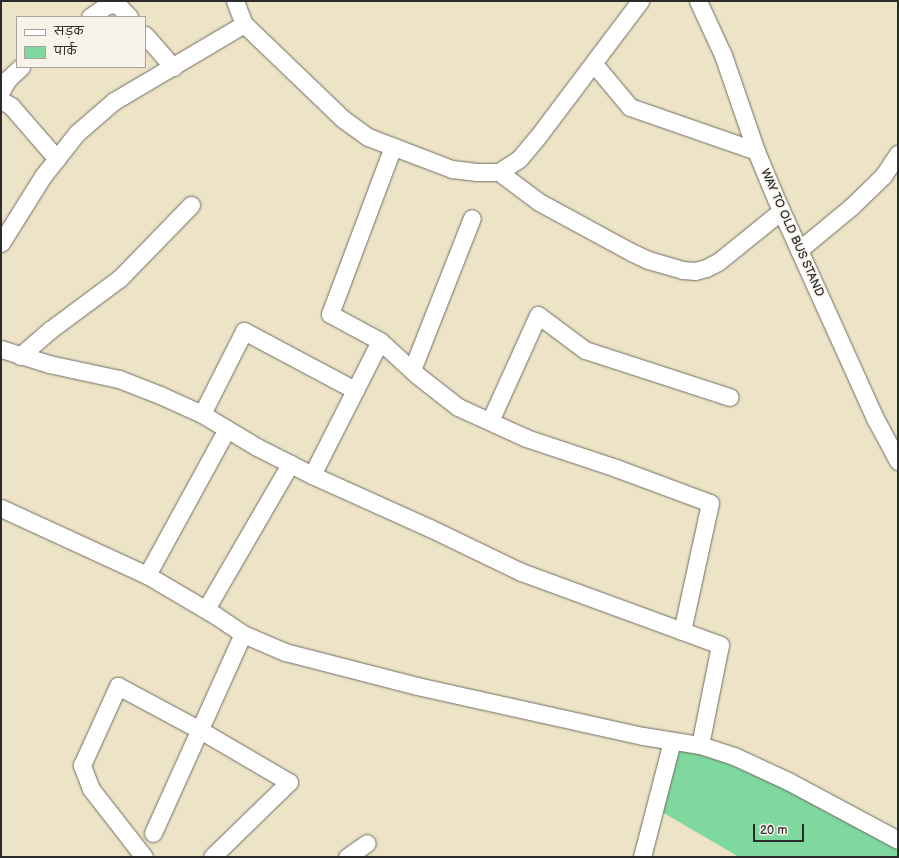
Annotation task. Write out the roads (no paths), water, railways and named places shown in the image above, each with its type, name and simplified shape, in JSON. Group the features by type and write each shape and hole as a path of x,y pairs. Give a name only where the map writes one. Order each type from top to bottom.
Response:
{"street":[{"path":"235,1 244,24 343,119 368,137 452,168 477,172 499,172 519,159 594,64 640,1"},
{"name":"WAY TO OLD BUS STAND","path":"698,1 723,55 756,151 781,211 876,420 898,461"},
{"path":"91,16 107,5 117,4 128,16"},
{"path":"1,243 43,176 77,133 114,101 244,24"},
{"path":"146,36 173,67"},
{"path":"594,64 630,107 756,151"},
{"path":"1,91 8,79 20,68"},
{"path":"1,100 11,106 57,159"},
{"path":"393,146 330,314 380,341 412,370 458,406 526,438 616,468 710,503 682,631"},
{"path":"799,250 851,207 883,176 897,158"},
{"path":"499,172 540,202 631,252 648,260 682,270 696,271 718,262 781,211"},
{"path":"20,356 50,330 120,278 191,205"},
{"path":"412,370 472,218"},
{"path":"490,421 538,315 585,350 730,397"},
{"path":"202,414 244,331 355,390"},
{"path":"312,475 380,341"},
{"path":"1,350 20,356 118,379 202,414 312,475 430,528 521,572 720,645 700,745"},
{"path":"147,575 227,429"},
{"path":"206,609 290,464"},
{"path":"1,508 147,575 206,609 243,634 285,652 378,676 643,736 700,745 734,756 788,781 898,840"},
{"path":"153,833 243,634"},
{"path":"144,857 91,789 82,765 118,686 200,730 289,782 212,857"},
{"path":"642,857 672,741"},
{"path":"348,857 367,843"}]}
